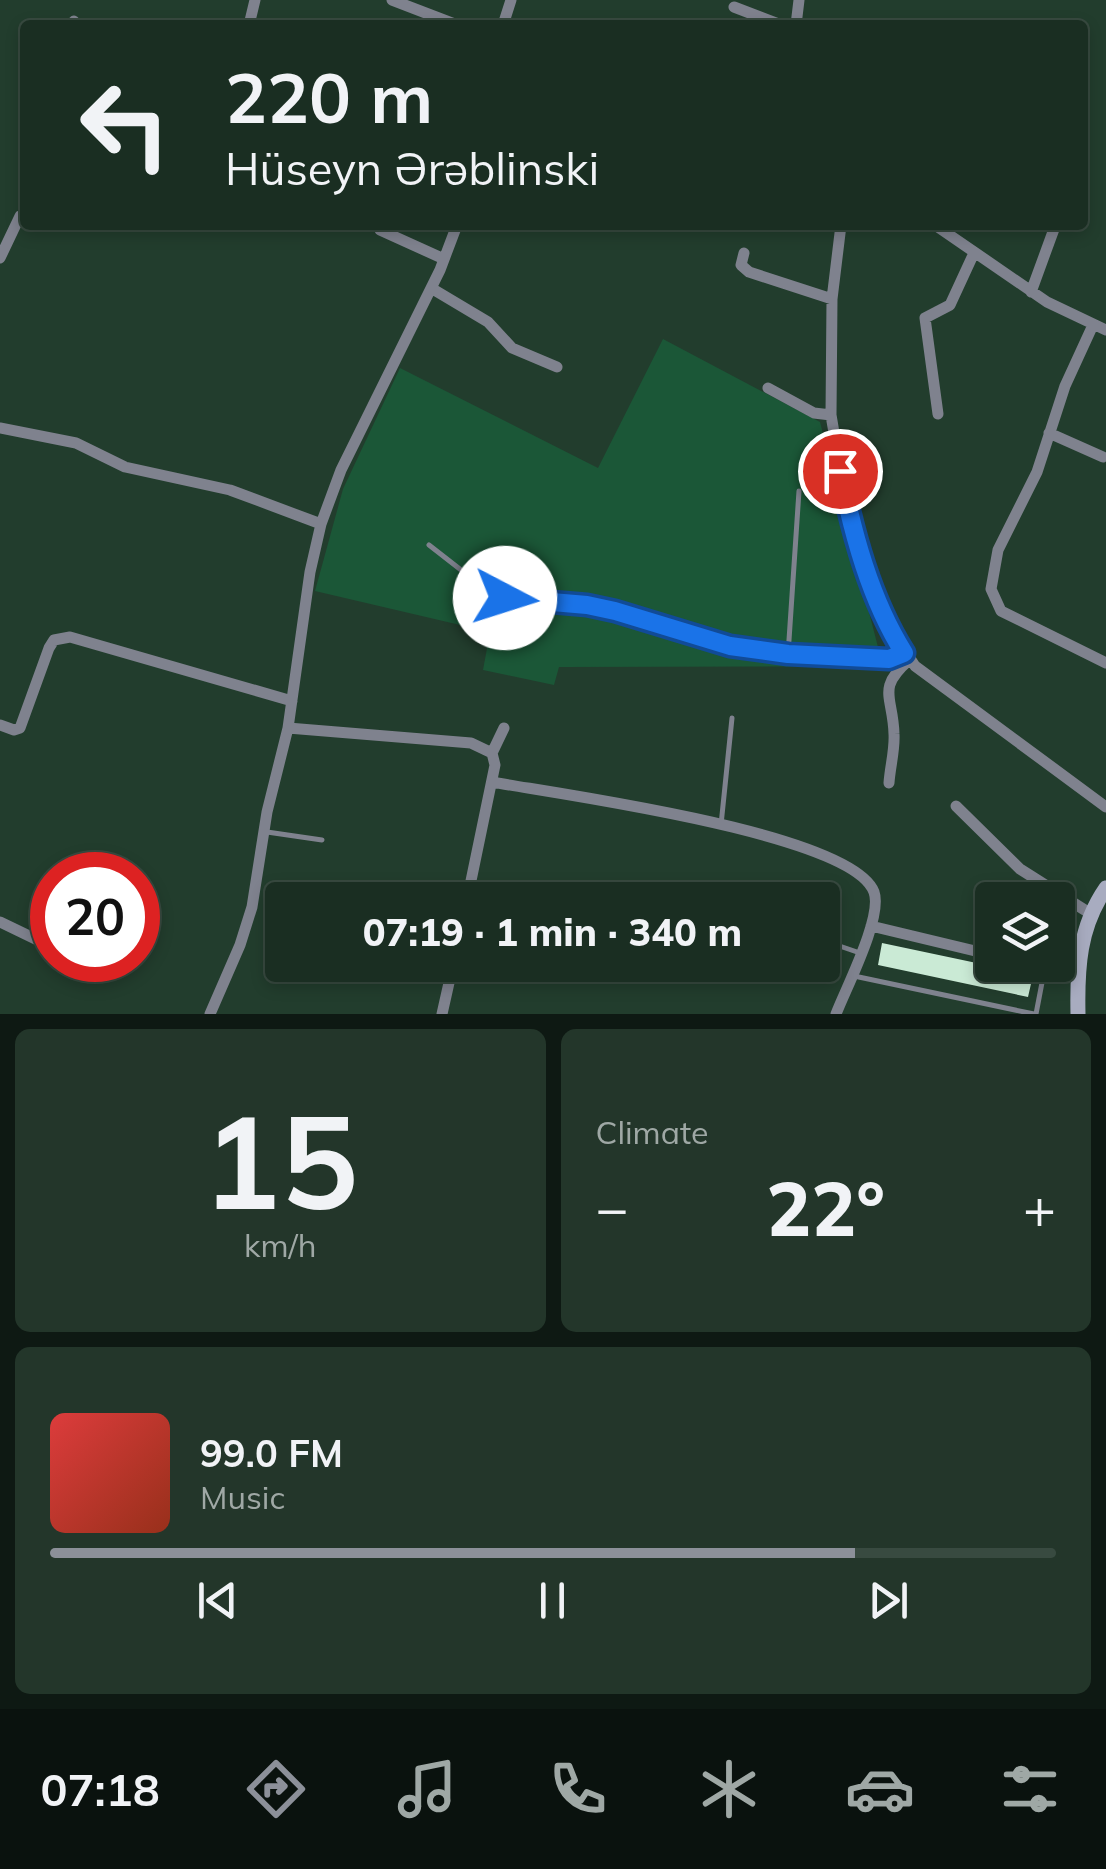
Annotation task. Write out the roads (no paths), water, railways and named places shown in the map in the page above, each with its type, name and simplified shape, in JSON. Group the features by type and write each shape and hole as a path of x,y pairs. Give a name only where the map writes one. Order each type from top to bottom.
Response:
{"street":[{"path":"392,0 443,20"},
{"path":"734,8 768,20"},
{"path":"0,258 20,216"},
{"path":"380,230 444,259"},
{"path":"210,1014 252,908 264,831 288,728 310,572 321,524 351,448 432,288 455,230"},
{"path":"839,230 832,299 831,415 844,492 880,613 907,657 1106,807"},
{"path":"942,230 1031,292 1106,330"},
{"path":"1031,292 1054,230"},
{"path":"744,253 741,265 749,272 832,299"},
{"path":"938,414 926,318 950,305 974,253"},
{"path":"432,288 488,322 512,348 556,368"},
{"path":"1093,324 1065,386 1037,472 998,550 991,588 1001,611 1106,663"},
{"path":"768,388 814,413 831,415"},
{"path":"0,428 76,443 137,471 230,490 321,524"},
{"path":"1049,433 1103,457"},
{"path":"0,725 20,728 48,648 54,640 70,637 292,702"},
{"path":"888,783 894,735 888,685 907,657"},
{"path":"288,728 471,744 492,753"},
{"path":"472,882 496,766 492,753 504,728"},
{"path":"492,782 721,825 792,842 852,868 875,894 871,926 836,1014"},
{"path":"956,806 1020,869 1091,914"},
{"path":"1078,1014 1082,939 1091,914 1104,895"},
{"path":"0,922 30,936"},
{"path":"871,926 975,951"},
{"path":"442,1014 449,982"}],"lane":[{"path":"788,654 799,491"},
{"path":"429,545 488,591 505,598 587,605 706,641 788,654 875,660 907,657"},
{"path":"721,825 732,718"},
{"path":"264,831 322,840"},
{"path":"840,946 860,953"},
{"path":"850,975 1035,1014 1038,982"}]}
